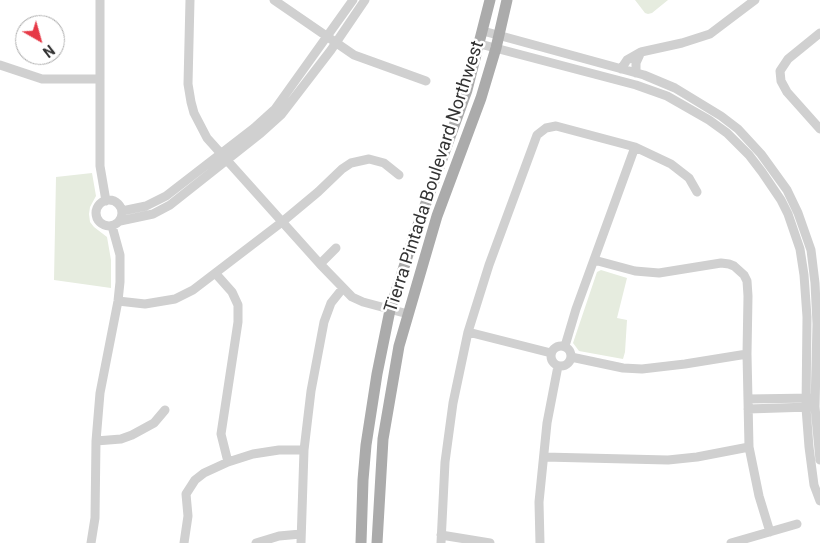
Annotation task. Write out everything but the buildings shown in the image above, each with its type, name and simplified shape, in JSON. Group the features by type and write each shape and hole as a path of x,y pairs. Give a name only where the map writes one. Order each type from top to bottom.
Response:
{"main road":[{"name":"Tierra Pintada Boulevard Northwest","path":"362,543 363,480 366,445 377,374 390,310 466,90 480,44 490,0"},
{"name":"Tierra Pintada Boulevard Northwest","path":"377,543 383,439 399,346 437,216 481,98 496,48 506,0"}],"street":[{"path":"100,0 100,166 106,200"},
{"path":"190,0 188,84 191,102 200,128 223,158 352,297 363,302 408,314"},
{"path":"274,0 354,55 426,81"},
{"path":"91,543 95,518 96,441 100,392 118,301 120,255 116,224 122,211 119,204 115,201 106,200 98,207 96,216 102,224 116,224 153,214 170,205 275,109 353,0"},
{"path":"122,211 146,206 166,196 223,158 281,115 365,0"},
{"path":"621,69 627,60 641,52 682,43 710,34 755,0"},
{"path":"483,31 636,73 675,88 721,116 738,129 761,154 787,190 798,212 814,266 817,324 814,403 809,446 814,485 820,501"},
{"path":"820,34 788,59 780,71 781,81 787,92 820,129"},
{"path":"480,44 636,85 667,96 709,120 727,133 749,155 781,200 800,249 804,275 820,460"},
{"path":"636,73 636,63 641,52"},
{"path":"0,65 42,79 100,79"},
{"path":"490,543 441,539 448,442 453,403 468,332 489,265 537,135 546,128 556,126 635,147 671,164 688,178 697,192"},
{"path":"565,346 576,309 635,147"},
{"path":"118,301 145,304 175,299 193,290 282,222 351,163 368,159 384,163 398,175"},
{"path":"320,264 336,248"},
{"path":"594,260 636,271 659,273 721,263 729,264 739,269 747,281 749,446 759,496 770,532"},
{"path":"216,274 232,292 238,305 238,322 221,434 228,462"},
{"path":"256,543 279,536 301,538 304,450 311,391 324,322 331,303 343,288"},
{"path":"468,332 551,352"},
{"path":"565,346 570,350 571,357 568,364 558,366 553,362 551,352 555,347 565,346"},
{"path":"571,357 624,368 642,368 686,364 747,354"},
{"path":"540,543 538,502 547,423 558,366"},
{"path":"748,398 814,403"},
{"path":"748,409 814,403"},
{"path":"96,441 121,439 132,435 154,423 165,410"},
{"path":"544,457 668,460 697,457 749,446"},
{"path":"184,543 188,516 186,494 194,480 204,473 228,462 253,454 279,450 304,450"},
{"path":"731,543 797,524"}],"shaded area":[{"path":"635,0 668,0 648,14 645,13"},
{"path":"92,173 96,196 90,207 90,222 107,237 111,260 111,288 54,280 56,177"},
{"path":"601,270 627,278 617,318 627,320 623,359 579,351 573,343 597,272"}]}
